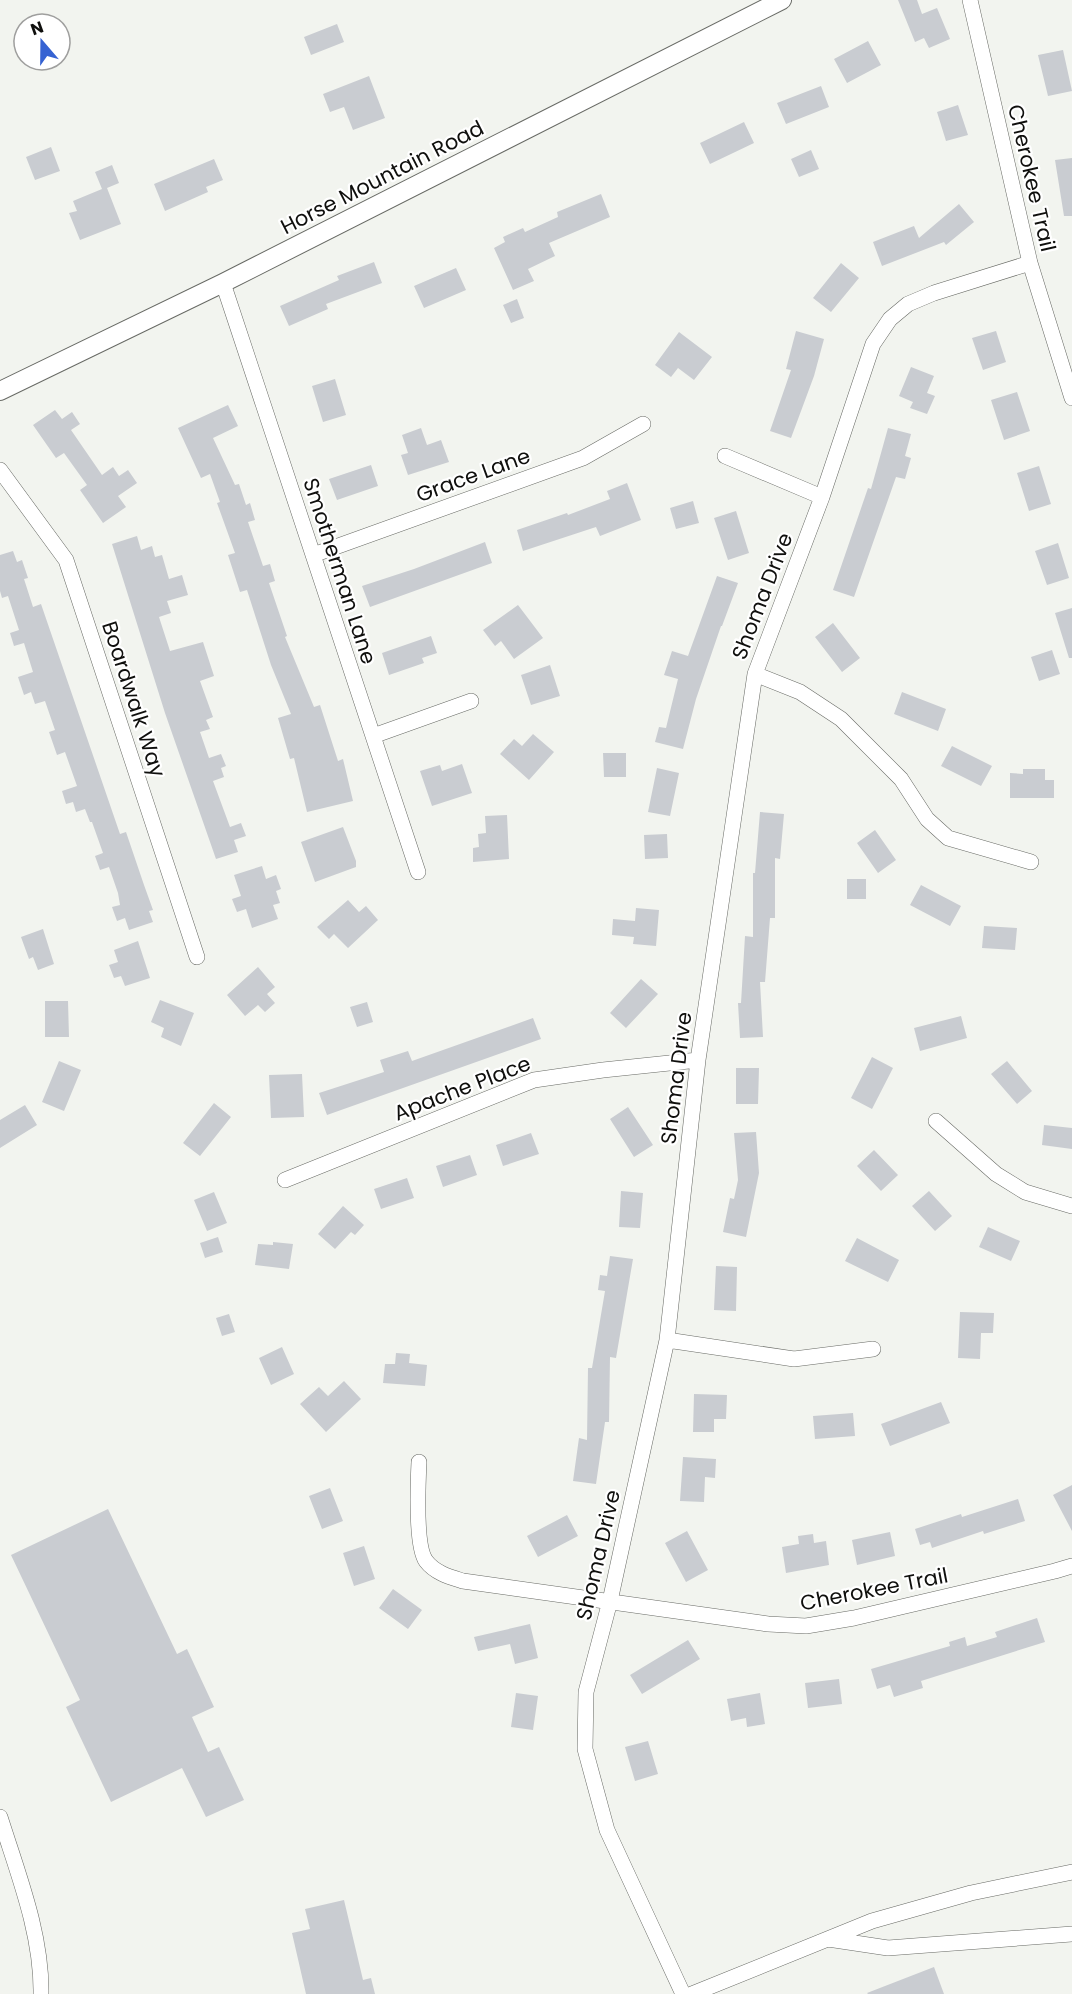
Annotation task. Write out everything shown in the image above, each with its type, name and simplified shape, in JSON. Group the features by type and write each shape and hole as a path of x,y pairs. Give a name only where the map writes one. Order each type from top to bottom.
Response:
{"street":[{"name":"Horse Mountain Road","path":"0,391 223,283 782,0"},
{"name":"Cherokee Trail","path":"970,0 1030,263 1072,398"},
{"name":"Shoma Drive","path":"683,1994 607,1830 585,1749 586,1692 610,1601 667,1340 698,1060 755,674 822,497 873,344 890,319 908,304 934,293 1030,263"},
{"name":"Smotherman Lane","path":"223,283 418,872"},
{"name":"Grace Lane","path":"313,555 584,458 643,424"},
{"path":"725,456 822,497"},
{"name":"Boardwalk Way","path":"0,470 66,560 197,957"},
{"path":"755,674 801,692 842,718 901,779 927,819 948,838 1031,862"},
{"path":"373,736 471,701"},
{"name":"Apache Place","path":"285,1180 534,1080 698,1060"},
{"path":"936,1120 996,1174 1026,1192 1072,1206"},
{"path":"667,1340 794,1359 873,1349"},
{"name":"Cherokee Trail","path":"419,1462 418,1501 424,1558 446,1576 463,1581 768,1624 806,1626 865,1616 1072,1566"},
{"path":"0,1817 24,1892 42,1969 41,1994"},
{"path":"692,1994 872,1921 971,1893 1072,1872"},
{"path":"828,1939 888,1948 1072,1934"}],"building":[{"path":"898,0 917,0 922,14 937,8 950,39 929,48 924,38 915,42"},
{"path":"337,24 344,42 311,55 304,37"},
{"path":"868,41 881,65 847,83 834,59"},
{"path":"1063,50 1072,91 1048,96 1038,55"},
{"path":"369,76 385,118 353,130 344,107 330,112 323,94"},
{"path":"821,86 829,107 786,124 777,103"},
{"path":"958,105 968,135 946,141 937,112"},
{"path":"744,122 754,143 710,164 700,143"},
{"path":"51,147 60,171 35,180 26,157"},
{"path":"811,150 819,169 799,177 791,159"},
{"path":"1072,158 1072,216 1064,216 1055,160"},
{"path":"214,159 223,180 206,187 208,192 165,211 154,184"},
{"path":"112,165 119,183 107,188 121,224 80,240 69,213 77,211 73,201 102,189 95,172"},
{"path":"601,194 610,217 549,243 555,256 528,269 534,281 513,290 494,248 505,242 503,237 523,228 525,232 558,217 557,212"},
{"path":"959,204 974,222 946,245 944,242 882,266 873,242 914,226 919,238"},
{"path":"374,262 382,283 326,304 328,309 289,326 280,306 339,280 337,276"},
{"path":"841,263 859,278 831,312 813,298"},
{"path":"456,268 466,290 424,308 414,286"},
{"path":"517,299 524,318 511,323 503,305"},
{"path":"796,331 824,339 814,376 791,438 770,431 791,370 786,369"},
{"path":"996,331 1006,362 983,370 972,338"},
{"path":"679,332 712,357 694,380 678,368 671,377 655,365"},
{"path":"911,367 934,376 927,393 935,396 927,414 910,408 913,402 899,396"},
{"path":"335,379 346,415 323,422 312,386"},
{"path":"1017,392 1030,431 1004,440 991,400"},
{"path":"228,405 238,426 213,438 235,485 239,484 246,505 250,503 255,520 248,522 263,566 270,564 275,581 269,583 287,636 285,637 314,707 320,705 338,761 343,759 353,801 307,812 294,758 290,759 278,718 291,714 271,665 247,590 240,592 228,555 235,553 217,503 220,502 210,474 201,478 178,428"},
{"path":"55,410 62,419 72,412 80,424 71,430 102,475 113,467 119,476 128,470 137,483 118,496 126,507 103,523 80,490 87,485 64,453 56,458 33,425"},
{"path":"421,428 427,445 441,440 449,462 408,475 401,455 408,453 402,435"},
{"path":"888,428 911,434 905,456 911,458 905,479 896,477 854,597 833,590 868,488 871,489"},
{"path":"371,465 378,486 337,500 329,479"},
{"path":"1039,466 1051,504 1029,511 1017,473"},
{"path":"627,483 641,520 600,536 596,527 523,551 517,530 567,513 568,515 610,499 607,491"},
{"path":"693,501 699,523 676,529 670,508"},
{"path":"736,511 749,553 728,560 714,518"},
{"path":"137,536 141,550 152,546 155,557 162,555 169,579 182,575 188,595 167,601 171,613 159,617 170,651 203,642 214,676 200,681 213,717 206,720 210,729 200,732 209,758 221,754 226,766 221,768 224,777 213,781 230,827 241,823 246,836 234,840 238,852 216,859 165,713 112,544"},
{"path":"485,542 492,563 370,607 362,586"},
{"path":"1058,543 1069,578 1047,585 1035,551"},
{"path":"13,551 17,562 22,560 28,578 24,579 33,607 41,604 120,834 126,832 153,910 149,911 153,922 129,930 125,918 117,921 112,907 120,905 118,893 109,867 100,870 95,856 103,853 92,822 85,809 76,812 73,802 66,804 62,791 77,786 65,752 57,755 49,732 55,730 45,701 35,704 31,692 24,695 18,677 33,672 24,643 14,646 10,633 19,630 8,596 2,598 0,591 0,555"},
{"path":"717,576 738,583 696,699 683,749 655,742 659,727 666,728 678,679 664,675 672,651 688,656"},
{"path":"518,605 543,638 514,659 501,641 495,646 483,630"},
{"path":"1072,608 1072,658 1069,658 1055,613"},
{"path":"833,623 860,658 842,672 815,637"},
{"path":"431,636 437,653 422,658 424,663 389,675 382,653"},
{"path":"1052,650 1060,674 1039,681 1031,657"},
{"path":"550,665 560,696 531,705 521,675"},
{"path":"902,692 946,709 938,731 894,714"},
{"path":"533,734 554,752 529,780 500,754 514,739 522,746"},
{"path":"952,746 992,766 981,786 941,766"},
{"path":"603,753 626,753 626,777 604,777"},
{"path":"462,764 472,793 432,806 420,771 440,765 442,771"},
{"path":"657,768 679,773 670,816 648,812"},
{"path":"1023,769 1045,769 1045,780 1054,780 1054,798 1010,798 1010,773 1023,774"},
{"path":"760,812 784,814 780,859 775,858 775,918 770,918 765,982 760,982 763,1037 740,1038 738,1003 741,1003 745,936 753,937 753,873 755,873"},
{"path":"507,815 509,859 473,862 473,848 479,847 478,834 486,833 485,816"},
{"path":"343,827 356,861 356,867 315,882 301,842"},
{"path":"875,830 896,860 878,873 857,843"},
{"path":"667,834 668,858 645,859 644,835"},
{"path":"262,866 266,879 276,875 281,889 276,891 280,903 273,905 278,919 252,928 246,909 237,912 232,899 241,896 234,875"},
{"path":"847,879 866,879 866,899 847,899"},
{"path":"921,885 961,906 950,926 910,905"},
{"path":"348,900 359,912 366,906 378,920 348,948 334,934 329,939 317,927"},
{"path":"636,908 659,910 656,946 633,944 634,937 612,935 613,919 635,921"},
{"path":"984,926 1017,928 1015,950 982,948"},
{"path":"43,929 54,964 38,970 33,957 29,959 21,937"},
{"path":"138,941 150,978 125,986 121,976 114,978 109,965 118,962 114,950"},
{"path":"258,967 275,987 267,994 275,1003 265,1012 258,1005 245,1016 227,995"},
{"path":"641,979 658,994 626,1028 610,1013"},
{"path":"160,1000 194,1013 181,1046 161,1037 164,1028 151,1022"},
{"path":"45,1001 68,1001 69,1037 45,1037"},
{"path":"367,1002 373,1022 357,1027 350,1007"},
{"path":"961,1016 967,1038 920,1051 914,1028"},
{"path":"533,1018 541,1039 327,1115 319,1093 384,1072 380,1060 408,1051 412,1061"},
{"path":"872,1057 893,1068 872,1109 851,1098"},
{"path":"59,1061 81,1070 64,1111 42,1102"},
{"path":"1007,1061 1032,1091 1017,1104 991,1074"},
{"path":"736,1068 759,1068 758,1104 736,1104"},
{"path":"302,1074 304,1117 271,1118 269,1075"},
{"path":"214,1103 231,1117 200,1156 183,1143"},
{"path":"25,1105 37,1125 0,1148 0,1120"},
{"path":"628,1107 653,1145 634,1157 610,1119"},
{"path":"1044,1125 1072,1128 1072,1149 1042,1145"},
{"path":"756,1132 759,1173 746,1237 723,1232 730,1198 734,1199 738,1180 734,1133"},
{"path":"531,1133 539,1154 503,1166 496,1145"},
{"path":"874,1150 898,1175 881,1191 857,1166"},
{"path":"470,1155 477,1175 443,1187 436,1166"},
{"path":"407,1178 414,1198 381,1209 374,1189"},
{"path":"621,1191 643,1193 640,1228 619,1227"},
{"path":"929,1191 952,1216 935,1231 912,1206"},
{"path":"214,1192 227,1223 207,1231 194,1200"},
{"path":"343,1206 364,1225 355,1235 351,1232 335,1249 318,1234"},
{"path":"988,1227 1020,1241 1011,1261 979,1247"},
{"path":"218,1237 223,1252 205,1258 200,1243"},
{"path":"857,1238 899,1260 888,1282 845,1261"},
{"path":"273,1242 293,1244 289,1269 255,1265 258,1244 273,1245"},
{"path":"610,1256 633,1259 616,1358 610,1357 609,1422 605,1422 596,1484 573,1481 579,1438 587,1440 588,1368 592,1368 605,1291 598,1290 600,1275 607,1276"},
{"path":"716,1266 737,1267 736,1311 714,1310"},
{"path":"960,1312 994,1313 993,1333 981,1333 980,1359 958,1358"},
{"path":"229,1314 235,1332 222,1336 216,1318"},
{"path":"282,1347 294,1374 271,1385 259,1358"},
{"path":"396,1353 410,1354 409,1363 427,1365 425,1386 383,1383 385,1364 395,1364"},
{"path":"344,1381 361,1399 326,1432 300,1404 319,1387 328,1396"},
{"path":"694,1394 727,1395 726,1419 714,1419 714,1432 693,1432"},
{"path":"941,1402 950,1423 890,1446 881,1424"},
{"path":"853,1413 855,1436 815,1439 813,1416"},
{"path":"683,1457 716,1459 715,1478 705,1477 704,1502 680,1501"},
{"path":"1072,1485 1072,1531 1053,1495"},
{"path":"330,1488 343,1521 322,1529 309,1496"},
{"path":"1018,1499 1025,1521 984,1534 983,1531 932,1548 930,1542 920,1545 915,1529"},
{"path":"108,1509 177,1654 187,1649 214,1707 192,1717 208,1752 219,1747 244,1800 206,1817 182,1768 111,1802 66,1707 80,1700 11,1555"},
{"path":"567,1515 578,1536 538,1557 527,1536"},
{"path":"687,1531 708,1570 686,1582 665,1543"},
{"path":"890,1532 895,1556 857,1565 852,1540"},
{"path":"813,1534 814,1543 826,1541 829,1565 786,1573 782,1547 799,1544 798,1536"},
{"path":"364,1546 375,1579 354,1586 343,1553"},
{"path":"393,1589 422,1610 408,1629 379,1608"},
{"path":"1037,1618 1045,1642 921,1681 923,1688 894,1697 890,1685 877,1689 871,1669 950,1646 949,1642 965,1637 967,1646 997,1637 995,1632"},
{"path":"530,1624 538,1658 515,1664 510,1644 478,1651 474,1637"},
{"path":"688,1640 700,1659 642,1694 630,1675"},
{"path":"839,1679 842,1704 808,1708 805,1683"},
{"path":"516,1693 538,1696 533,1730 511,1727"},
{"path":"760,1693 765,1724 747,1727 746,1718 731,1721 727,1699"},
{"path":"648,1741 658,1774 635,1781 625,1747"},
{"path":"344,1900 363,1980 371,1978 375,1994 306,1994 292,1933 310,1929 305,1909"},
{"path":"934,1967 944,1994 867,1993"}]}
